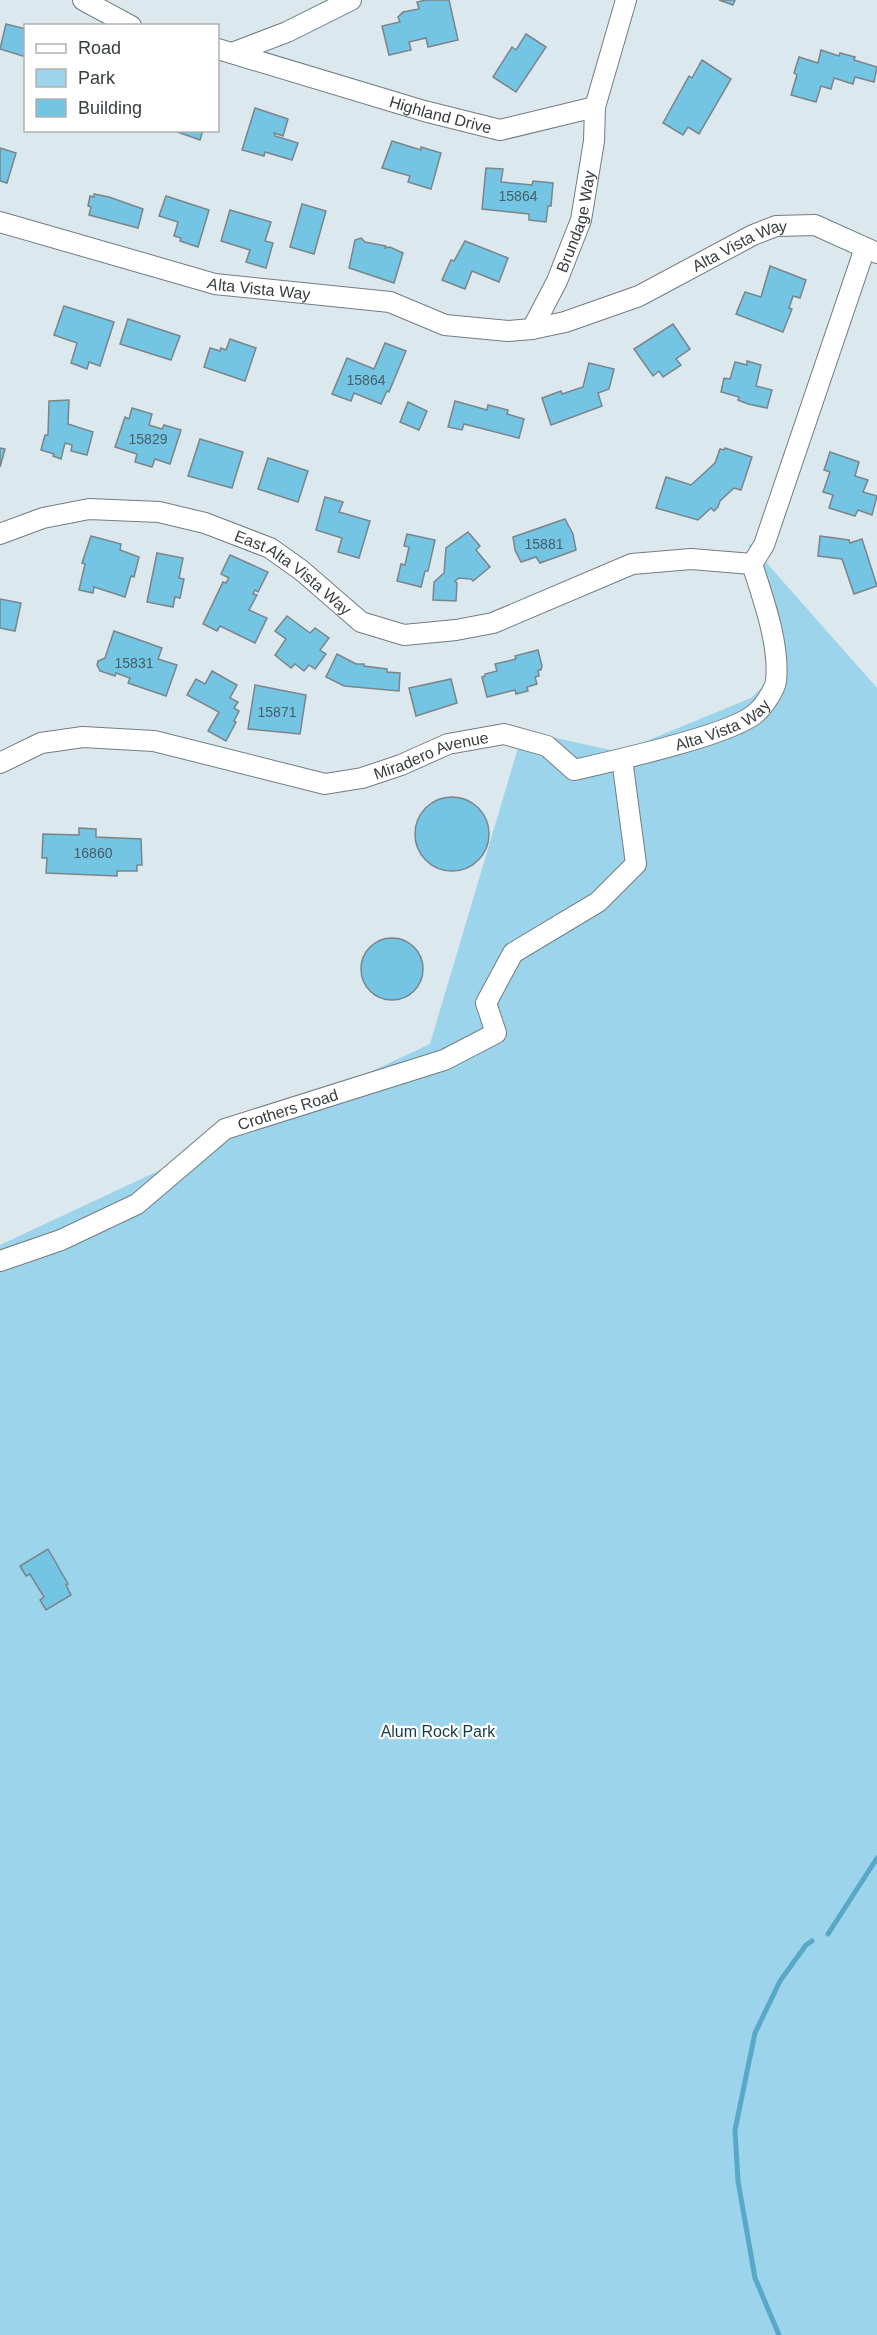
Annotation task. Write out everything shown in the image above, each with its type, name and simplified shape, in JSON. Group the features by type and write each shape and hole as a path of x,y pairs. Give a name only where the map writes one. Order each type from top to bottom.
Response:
{"street":[{"path":"83,0 127,24"},
{"path":"225,51 287,32 351,0"},
{"path":"595,107 626,0"},
{"name":"Highland Drive","path":"225,51 424,111 500,130 595,107"},
{"name":"Brundage Way","path":"532,329 557,281 581,220 594,141 595,107"},
{"name":"Alta Vista Way","path":"0,222 215,284 390,302 445,325 508,331 565,322 639,296 753,235 776,226 815,225 871,251 764,545 752,564 776,655 776,684 757,713 726,729 622,759"},
{"name":"East Alta Vista Way","path":"0,534 43,518 89,509 159,512 205,523 270,548 301,570 361,622 404,635 456,630 493,623 632,564 691,559 752,564"},
{"name":"Miradero Avenue","path":"0,763 41,743 83,737 154,741 325,784 362,778 401,765 448,744 504,734 547,746 574,770 622,759"},
{"name":"Crothers Road","path":"0,1261 61,1240 137,1204 225,1129 444,1060 496,1032 486,1004 513,954 598,902 636,864 622,759"}],"green space":[{"name":"Alum Rock Park","path":"749,543 877,688 877,2335 0,2335 0,1245 430,1044 523,731 620,752 751,698 768,682 767,654"}],"building":[{"path":"449,0 458,40 428,47 426,38 409,42 411,50 389,55 382,26 400,22 398,17 403,12 419,9 417,2"},
{"path":"719,0 735,0 733,5"},
{"path":"6,24 24,28 24,56 0,49"},
{"path":"526,34 546,47 516,92 493,77 512,47 516,50"},
{"path":"821,50 839,56 840,53 855,57 854,60 877,67 874,82 855,77 853,84 834,78 831,89 821,86 816,102 791,95 799,57 818,63"},
{"path":"702,60 731,79 699,134 688,127 683,135 663,123 689,76 692,78"},
{"path":"255,108 288,119 283,136 274,133 275,136 298,143 292,160 265,152 264,156 242,150"},
{"path":"178,132 202,132 200,140"},
{"path":"392,141 421,150 421,147 441,153 431,189 408,182 410,176 382,168"},
{"path":"0,148 16,153 7,183 0,181"},
{"path":"486,168 503,169 501,182 532,185 533,181 553,183 551,206 548,206 546,222 529,220 529,214 482,209"},
{"path":"94,194 143,209 138,228 89,215 90,196 94,197"},
{"path":"166,196 209,210 198,247 180,241 181,238 174,236 178,222 159,216"},
{"path":"302,204 326,211 314,254 290,247"},
{"path":"230,210 271,222 265,241 273,243 266,268 246,262 250,250 221,241"},
{"path":"361,238 365,242 386,246 385,248 390,247 403,253 394,283 349,268 355,240"},
{"path":"465,241 508,258 499,282 472,271 465,289 442,280 451,260 454,261"},
{"path":"770,266 806,280 800,298 793,296 789,308 792,309 783,332 736,314 745,292 761,297"},
{"path":"64,306 114,322 100,366 89,362 87,369 71,363 77,343 54,335"},
{"path":"128,319 180,336 171,360 120,344"},
{"path":"673,324 690,349 676,359 681,365 663,377 659,371 653,376 634,349"},
{"path":"230,339 256,348 245,381 204,367 210,348 226,350"},
{"path":"385,343 406,351 389,392 387,391 381,404 354,393 351,401 332,394 347,358 374,369"},
{"path":"747,361 761,365 756,386 772,390 767,408 748,404 738,400 739,397 721,392 724,378 730,379 735,362 747,365"},
{"path":"589,363 614,369 609,389 598,393 602,406 551,425 542,398 561,391 562,394 583,387"},
{"path":"69,400 68,424 93,432 87,455 71,451 72,445 65,443 61,459 41,450 45,435 48,435 49,401"},
{"path":"455,401 487,410 488,405 508,410 507,414 524,419 519,438 464,424 462,430 448,427"},
{"path":"408,402 427,411 419,430 400,422"},
{"path":"132,408 152,414 149,425 162,429 164,425 181,430 170,464 155,459 152,467 135,462 137,454 115,447 125,417 129,419"},
{"path":"200,439 243,452 232,488 188,476"},
{"path":"0,448 5,449 0,467"},
{"path":"725,448 752,457 741,490 734,488 720,501 714,511 711,508 698,520 656,508 666,477 691,485 715,463 720,449"},
{"path":"830,452 859,462 855,476 868,480 863,492 877,496 872,515 858,510 855,516 829,508 833,495 823,492 830,472 824,470"},
{"path":"268,458 308,471 298,502 258,489"},
{"path":"325,497 343,502 339,512 370,521 359,558 338,552 342,538 316,530"},
{"path":"565,519 573,534 576,550 540,563 536,557 521,562 515,550 513,537"},
{"path":"468,532 480,546 476,550 490,567 473,581 459,578 455,581 457,583 456,601 433,600 434,582 444,573 446,548"},
{"path":"407,534 435,540 428,571 425,571 421,587 397,581 401,564 405,565 409,547 404,546"},
{"path":"91,536 121,544 120,550 139,557 134,577 131,576 125,597 94,587 93,593 79,590 85,564 82,563"},
{"path":"820,536 849,540 850,543 862,539 877,586 854,594 842,559 818,556"},
{"path":"157,553 183,558 179,578 184,579 180,598 175,597 173,607 147,602"},
{"path":"230,555 268,572 258,592 255,590 253,594 257,595 249,610 267,618 255,643 220,626 217,631 203,624 223,582 226,583 229,578 221,574"},
{"path":"0,599 21,603 15,631 0,628"},
{"path":"287,616 310,633 315,628 329,638 320,650 326,654 315,669 309,665 304,671 295,664 291,668 275,655 286,639 275,631"},
{"path":"114,631 162,648 158,659 177,665 166,696 128,683 130,678 100,671 98,661 105,658"},
{"path":"538,650 542,666 541,670 538,670 539,676 535,677 537,684 527,687 528,691 516,694 515,690 487,697 482,677 497,671 495,664"},
{"path":"337,654 356,664 400,673 399,691 344,686 326,677"},
{"path":"212,671 237,685 230,698 238,702 234,708 239,711 226,741 208,731 219,712 187,695 196,679 205,684"},
{"path":"451,679 457,703 416,716 409,688"},
{"path":"255,685 306,695 300,734 248,729"},
{"path":"445,797 459,797 473,803 483,813 489,827 489,841 483,855 473,865 459,871 445,871 431,865 421,855 415,841 415,827 421,813 431,803"},
{"path":"79,828 96,829 96,837 141,839 142,865 137,865 137,871 117,871 117,876 46,873 47,858 42,858 43,834 79,835"},
{"path":"392,938 409,943 414,947 418,952 423,969 418,986 414,991 409,995 392,1000 375,995 370,991 366,986 361,969 366,952 370,947 375,943"},
{"path":"48,1549 68,1584 66,1585 71,1595 46,1610 40,1600 44,1597 30,1574 26,1576 20,1566"}],"waterway":[{"path":"828,1934 877,1858"},
{"path":"779,2335 755,2278 738,2181 735,2130 755,2033 780,1981 806,1945 812,1941"}]}
